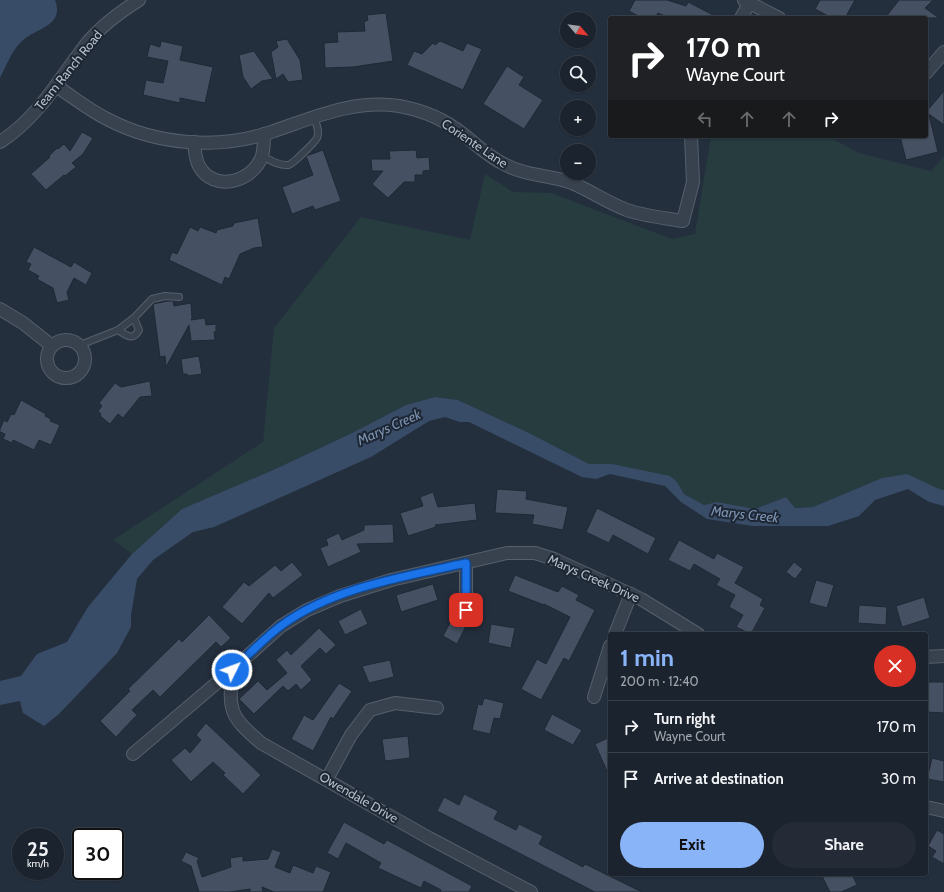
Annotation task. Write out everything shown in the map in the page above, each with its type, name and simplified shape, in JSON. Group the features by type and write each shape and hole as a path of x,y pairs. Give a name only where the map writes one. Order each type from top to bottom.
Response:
{"street":[{"name":"Team Ranch Road","path":"0,142 29,118 98,32 116,15 139,0"},
{"path":"742,16 748,1 775,16"},
{"path":"928,71 944,52"},
{"name":"Coriente Lane","path":"56,86 99,114 120,125 149,136 194,142 233,140 264,134 338,108 368,105 398,106 420,111 452,126 492,158 514,169 572,183 617,206 637,213 683,221 693,182 691,138"},
{"path":"194,142 196,160 202,170 212,178 232,182 243,178 255,168 262,156 264,134"},
{"path":"0,309 23,323 52,346"},
{"path":"65,340 72,340 80,345 86,355 86,362 82,370 72,378 65,379 55,375 48,367 48,353 52,346 65,340"},
{"name":"Marys Creek Drive","path":"133,754 232,670 281,626 307,610 340,596 391,580 508,553 535,553 554,559 631,594 695,632"},
{"path":"466,563 466,610"},
{"path":"616,632 631,594"},
{"path":"594,697 608,652"},
{"path":"928,657 944,656"},
{"name":"Owendale Drive","path":"232,670 230,698 232,711 246,730 261,743 429,838 531,892"},
{"path":"327,779 351,735 370,710 395,703 437,708"},
{"path":"928,807 944,811"}],"lane":[{"path":"262,156 279,164 288,165 294,163 317,138 318,130 314,116"},
{"path":"80,345 118,330 134,318 152,299 164,296 179,296"},
{"path":"118,330 128,337 136,335 139,330 134,318"}],"green space":[{"path":"711,138 831,138 859,153 931,171 944,156 944,490 882,478 813,507 795,508 786,497 755,509 717,502 704,505 684,494 677,482 612,464 589,464 529,433 458,400 435,397 406,405 350,434 273,470 182,509 132,554 113,540 263,442 274,328 361,217 470,240 485,174 513,192 551,193 672,239 695,234"}],"water":[{"path":"0,0 55,0 57,9 56,16 53,21 18,45 0,78"},
{"name":"Marys Creek","path":"435,397 458,400 529,433 589,464 612,464 670,476 677,482 684,494 704,505 717,502 755,509 786,497 795,508 813,507 882,478 907,474 944,490 944,506 929,502 908,489 875,500 859,516 828,526 753,526 707,519 681,502 665,486 610,474 596,479 582,477 469,422 460,422 445,417 429,421 371,457 214,527 193,532 153,560 137,579 131,615 131,627 117,653 59,714 44,726 23,713 20,701 0,705 0,681 21,676 37,654 67,642 88,607 132,554 182,509 273,470 350,434 406,405"}],"building":[{"path":"635,0 667,0 686,6 688,2 715,16 665,16 658,13 656,16 638,16 629,11"},
{"path":"820,0 855,0 846,16 828,16 815,9"},
{"path":"899,0 933,0 925,8 939,18 928,18 928,16 887,16"},
{"path":"386,13 393,61 353,67 325,68 324,43 338,42 337,32 365,31 364,22 368,20 367,15"},
{"path":"287,39 300,60 303,80 288,82 283,74 276,79 271,52 278,47 276,41"},
{"path":"161,41 183,46 180,60 213,67 205,103 180,98 180,103 143,95 146,80 163,83 168,61 147,57 150,44 160,47"},
{"path":"440,41 463,51 467,43 482,49 463,90 407,65 414,51 422,54 433,43 435,45"},
{"path":"254,51 273,79 262,81 251,89 243,77 239,55"},
{"path":"507,66 524,77 519,85 543,100 524,129 483,104"},
{"path":"944,91 944,125 928,113 928,110"},
{"path":"928,115 938,152 906,160 900,138 928,138"},
{"path":"82,132 93,138 83,154 72,163 76,167 46,190 31,174 50,157 49,156 57,148 58,149 64,144 70,151"},
{"path":"323,150 341,201 315,210 313,206 292,214 282,187 313,175 306,156"},
{"path":"416,150 417,158 429,157 430,170 423,171 423,175 415,175 415,182 404,182 388,198 372,184 383,171 372,171 371,159 390,159 389,151"},
{"path":"258,218 263,247 254,248 240,254 229,279 225,277 222,285 169,260 172,252 177,254 190,227 198,231 200,227 216,233 217,230 233,226 234,223"},
{"path":"34,247 71,267 74,262 92,273 86,285 74,278 67,292 69,300 57,303 53,288 37,279 39,276 28,270 31,264 26,262"},
{"path":"173,301 174,306 191,303 191,320 205,318 206,325 216,324 216,332 214,332 215,340 191,341 189,325 166,367 165,356 160,357 153,304"},
{"path":"199,356 202,374 188,376 187,374 183,374 181,359"},
{"path":"150,381 152,396 140,397 123,418 118,414 110,424 100,416 101,414 98,411 102,406 99,403 115,383 121,387"},
{"path":"21,400 46,414 45,416 51,419 50,421 60,425 51,445 39,440 34,450 13,440 12,443 3,439 5,434 0,432 0,429 4,420 7,422 11,414 14,415"},
{"path":"497,489 527,491 526,499 568,507 563,530 532,524 534,515 495,513"},
{"path":"433,492 438,507 475,503 477,520 435,525 436,527 408,536 400,513 423,506 420,497"},
{"path":"597,508 656,538 648,554 613,535 609,543 586,532"},
{"path":"393,524 394,543 357,544 361,552 328,567 320,548 328,545 326,539 339,533 342,540 364,530 364,525"},
{"path":"679,540 714,559 717,553 744,567 735,583 763,599 760,605 765,608 752,632 747,632 736,627 743,615 729,607 735,595 716,585 720,579 694,564 690,571 668,560"},
{"path":"292,562 303,575 273,598 269,593 242,624 222,607 244,582 249,586 275,565 281,571"},
{"path":"794,562 803,569 795,579 786,572"},
{"path":"515,575 558,592 562,586 579,595 576,600 595,610 569,661 564,658 541,700 521,689 537,659 546,664 570,617 544,604 508,591"},
{"path":"816,580 834,585 827,608 809,603"},
{"path":"433,584 438,600 401,612 396,595"},
{"path":"924,597 930,618 902,627 896,606"},
{"path":"859,605 887,607 886,625 858,623"},
{"path":"361,609 368,624 345,635 338,621"},
{"path":"209,615 231,638 221,647 216,642 160,697 153,690 132,710 137,715 116,737 100,721 130,691 128,689 179,639 182,642"},
{"path":"454,615 468,622 457,644 443,636"},
{"path":"491,624 515,628 511,648 488,643"},
{"path":"319,628 336,645 326,654 320,648 301,666 312,680 301,690 296,684 288,691 283,686 254,714 239,699 258,681 267,690 287,673 276,660 287,650 291,655"},
{"path":"390,660 394,677 369,683 362,666"},
{"path":"928,682 944,682 944,713 928,712"},
{"path":"339,683 352,691 333,719 331,717 313,751 291,739 304,715 313,720"},
{"path":"484,698 504,703 500,719 494,718 490,734 472,730 478,704 482,705"},
{"path":"552,714 582,730 573,745 544,730"},
{"path":"206,723 261,775 243,794 223,775 225,773 213,762 191,782 171,760 185,748 190,753 201,740 196,735"},
{"path":"408,736 410,758 385,761 382,739"},
{"path":"608,738 608,773 595,744"},
{"path":"932,758 944,761 944,782 928,779"},
{"path":"464,794 498,811 494,819 516,830 519,824 543,836 539,844 583,867 585,864 642,892 595,892 437,811 444,797 459,805"},
{"path":"344,822 384,844 387,840 472,886 469,892 440,892 441,890 424,881 421,888 378,868 381,863 346,843 338,859 327,853"},
{"path":"937,830 944,834 944,864 932,857 936,851 928,846"},
{"path":"272,849 281,852 275,867 290,873 293,865 313,873 316,866 331,872 323,892 274,892 262,887 263,892 250,892 250,889 230,892 199,892 191,866 181,861 186,852 199,858 197,861 202,877 231,867 230,858 243,856 243,861 268,859"},
{"path":"822,876 853,876 857,885 841,892 830,892"}],"route":[{"path":"232,670 281,626 307,610 340,596 391,580 466,563 466,610"}]}
